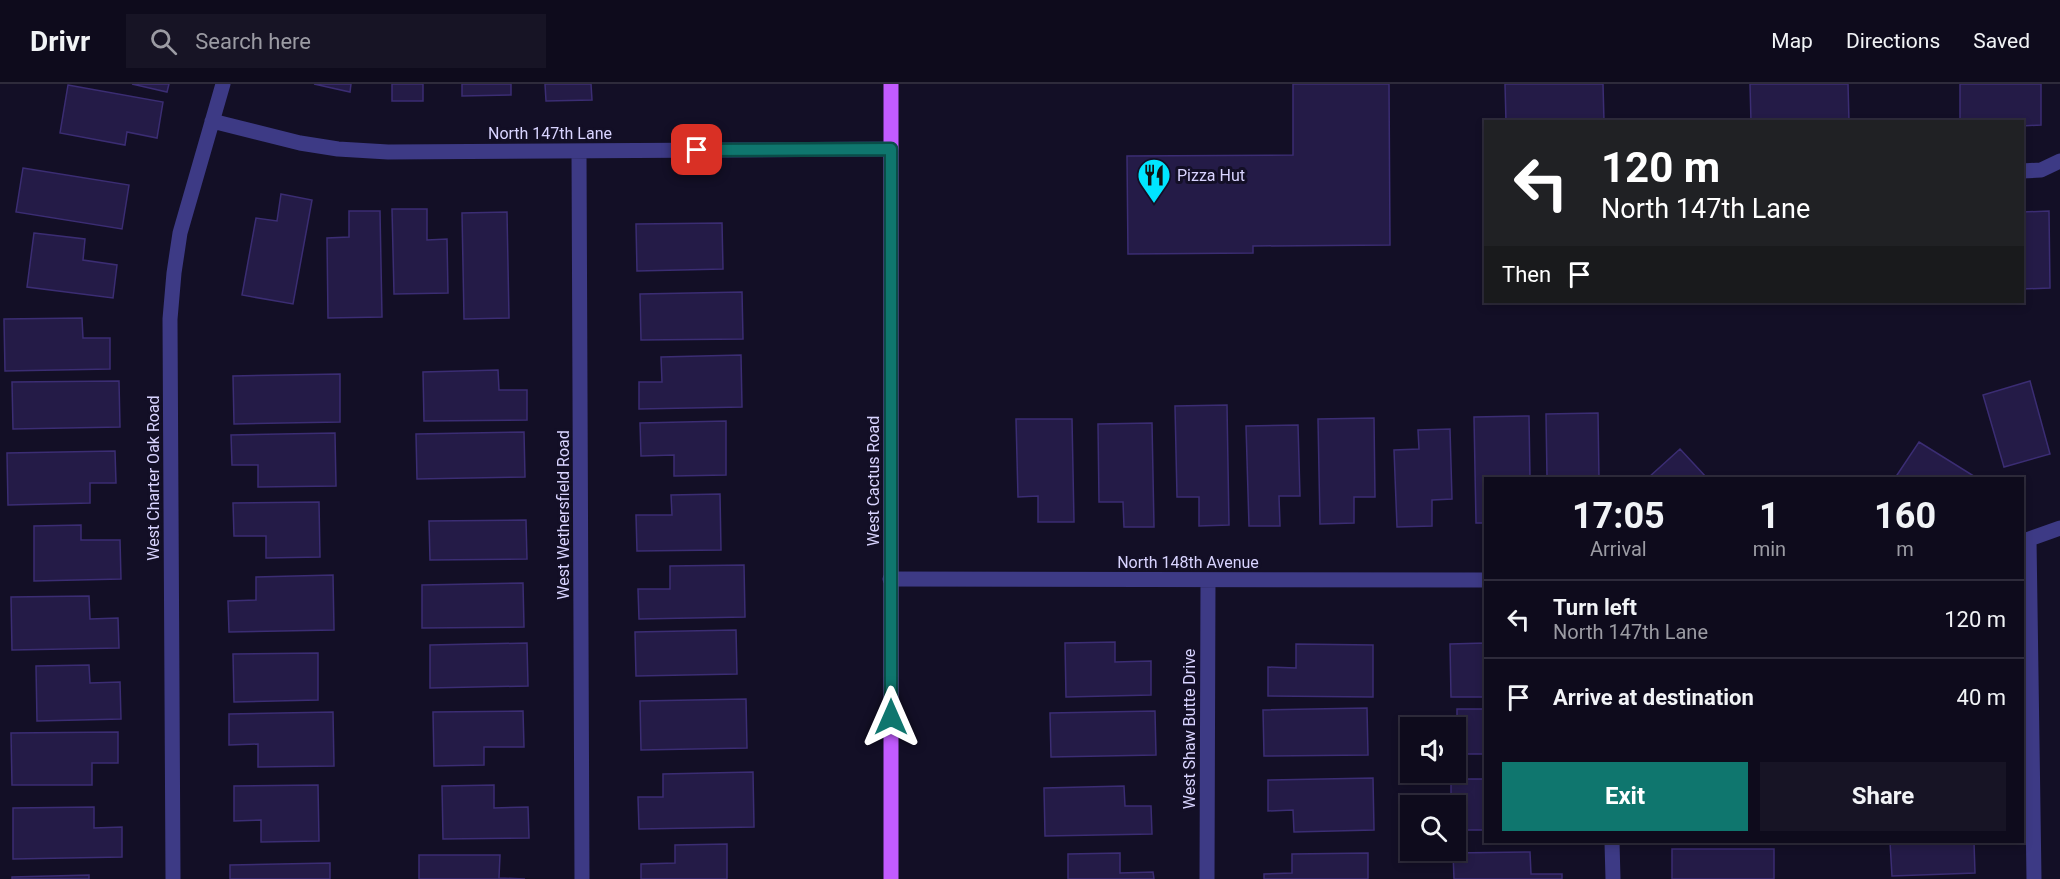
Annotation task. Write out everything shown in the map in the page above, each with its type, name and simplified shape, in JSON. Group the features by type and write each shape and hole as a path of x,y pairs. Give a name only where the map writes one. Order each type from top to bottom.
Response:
{"main road":[{"name":"West Cactus Road","path":"891,84 891,879"}],"street":[{"name":"West Charter Oak Road","path":"173,879 170,320 180,233 223,84"},
{"name":"North 147th Lane","path":"212,121 338,149 388,152 891,149"},
{"name":"West Wethersfield Road","path":"579,151 582,879"},
{"path":"2024,171 2041,170 2060,161"},
{"path":"2034,879 2029,539 2060,528"},
{"name":"North 148th Avenue","path":"890,579 1484,580"},
{"name":"West Shaw Butte Drive","path":"1207,879 1208,580"},
{"path":"1612,843 1612,879"}],"building":[{"path":"132,84 169,84 167,92"},
{"path":"314,84 351,84 350,92"},
{"path":"392,84 423,84 423,101 392,101"},
{"path":"462,84 511,84 511,95 462,96"},
{"path":"545,84 591,84 592,100 546,101"},
{"path":"1293,84 1389,84 1390,245 1253,246 1253,253 1128,254 1127,156 1293,155"},
{"path":"1505,84 1603,84 1604,120 1506,120"},
{"path":"1750,84 1848,84 1849,120 1751,120"},
{"path":"1960,84 2041,84 2041,125 2024,126 2024,120 1960,120"},
{"path":"68,85 163,102 157,138 127,132 125,145 60,133"},
{"path":"23,168 129,185 122,229 16,212"},
{"path":"281,194 312,200 293,304 242,295 256,218 277,221"},
{"path":"392,209 427,209 427,240 447,239 448,293 394,294"},
{"path":"349,211 380,211 382,317 328,318 327,238 349,237"},
{"path":"2049,211 2050,288 2024,289 2024,212"},
{"path":"507,212 509,318 464,319 462,213"},
{"path":"722,223 723,269 637,271 636,224"},
{"path":"34,233 85,239 83,260 117,265 113,298 27,287"},
{"path":"742,292 743,339 641,340 640,294"},
{"path":"82,318 83,338 110,338 110,369 5,371 4,319"},
{"path":"741,355 742,407 639,409 639,382 662,382 661,357"},
{"path":"498,370 499,390 527,390 527,420 424,421 423,372"},
{"path":"340,374 340,422 234,424 233,376"},
{"path":"119,381 120,427 13,429 12,382"},
{"path":"2030,381 2050,454 2004,467 1983,395"},
{"path":"1227,405 1229,525 1199,526 1199,497 1177,497 1175,406"},
{"path":"1598,413 1599,477 1547,477 1546,414"},
{"path":"1529,416 1530,477 1484,477 1484,523 1476,523 1474,417"},
{"path":"1374,418 1375,497 1354,497 1354,523 1320,524 1318,419"},
{"path":"1016,419 1072,419 1074,522 1038,522 1038,496 1018,497"},
{"path":"726,421 726,475 674,476 674,455 641,456 640,423"},
{"path":"1152,423 1154,527 1124,527 1123,502 1099,502 1098,424"},
{"path":"1298,425 1300,496 1279,496 1280,526 1249,526 1246,426"},
{"path":"1450,429 1452,499 1432,500 1432,526 1397,527 1394,450 1419,449 1418,430"},
{"path":"524,432 525,477 417,479 416,434"},
{"path":"335,433 336,486 258,487 258,465 232,465 231,435"},
{"path":"1919,442 1975,477 1896,477"},
{"path":"1680,449 1706,477 1649,477"},
{"path":"115,451 116,483 90,483 90,503 8,505 7,453"},
{"path":"720,494 721,550 637,551 636,515 672,515 671,495"},
{"path":"319,502 320,557 266,558 266,536 234,536 233,503"},
{"path":"526,520 527,559 430,560 429,521"},
{"path":"81,525 81,540 120,540 121,579 34,581 34,526"},
{"path":"744,565 745,617 639,619 638,589 670,589 670,566"},
{"path":"333,575 334,630 229,632 228,601 256,600 256,577"},
{"path":"523,583 524,627 422,628 422,585"},
{"path":"89,596 90,619 118,618 119,648 12,650 11,597"},
{"path":"736,630 737,674 636,676 635,632"},
{"path":"1115,642 1115,662 1151,661 1151,695 1066,697 1065,643"},
{"path":"527,643 528,686 430,688 430,645"},
{"path":"1484,643 1484,697 1451,697 1450,644"},
{"path":"1296,644 1373,645 1373,697 1268,696 1268,667 1296,668"},
{"path":"318,653 318,700 234,702 233,654"},
{"path":"89,665 90,683 120,682 121,719 37,721 36,666"},
{"path":"746,699 747,748 641,750 640,701"},
{"path":"1367,708 1368,755 1264,756 1263,710"},
{"path":"1457,709 1484,709 1484,754 1466,754 1466,717 1457,717"},
{"path":"523,711 524,747 484,747 484,765 434,766 433,712"},
{"path":"1155,711 1156,755 1051,757 1050,713"},
{"path":"333,712 334,766 258,767 258,744 229,745 229,714"},
{"path":"118,732 118,763 92,763 92,785 12,785 11,733"},
{"path":"753,772 754,827 639,829 638,797 663,797 663,774"},
{"path":"1373,778 1374,830 1294,832 1293,810 1268,811 1268,780"},
{"path":"1466,779 1484,779 1484,830 1466,830 1466,795 1451,795 1451,783 1466,783"},
{"path":"318,785 319,841 261,842 261,820 234,821 234,786"},
{"path":"494,785 494,808 528,807 529,838 443,839 442,786"},
{"path":"1124,786 1125,806 1151,806 1152,834 1045,836 1044,788"},
{"path":"94,807 94,828 122,827 122,857 13,859 13,808"},
{"path":"1890,843 1974,843 1975,873 1892,876"},
{"path":"727,844 727,879 641,879 641,864 675,863 675,845"},
{"path":"1672,849 1774,849 1774,879 1672,879"},
{"path":"1530,852 1531,874 1562,874 1562,879 1454,879 1453,861 1466,861 1466,853"},
{"path":"1120,853 1120,873 1153,872 1154,879 1068,879 1068,854"},
{"path":"1368,853 1368,879 1264,879 1264,874 1292,873 1292,854"},
{"path":"419,855 500,855 499,878 525,879 419,879"},
{"path":"330,863 330,879 230,879 230,865"},
{"path":"89,875 89,879 12,879 12,877"}],"place":[{"name":"Pizza Hut","path":"1154,204"}],"route":[{"path":"697,150 891,149 891,717"}]}
